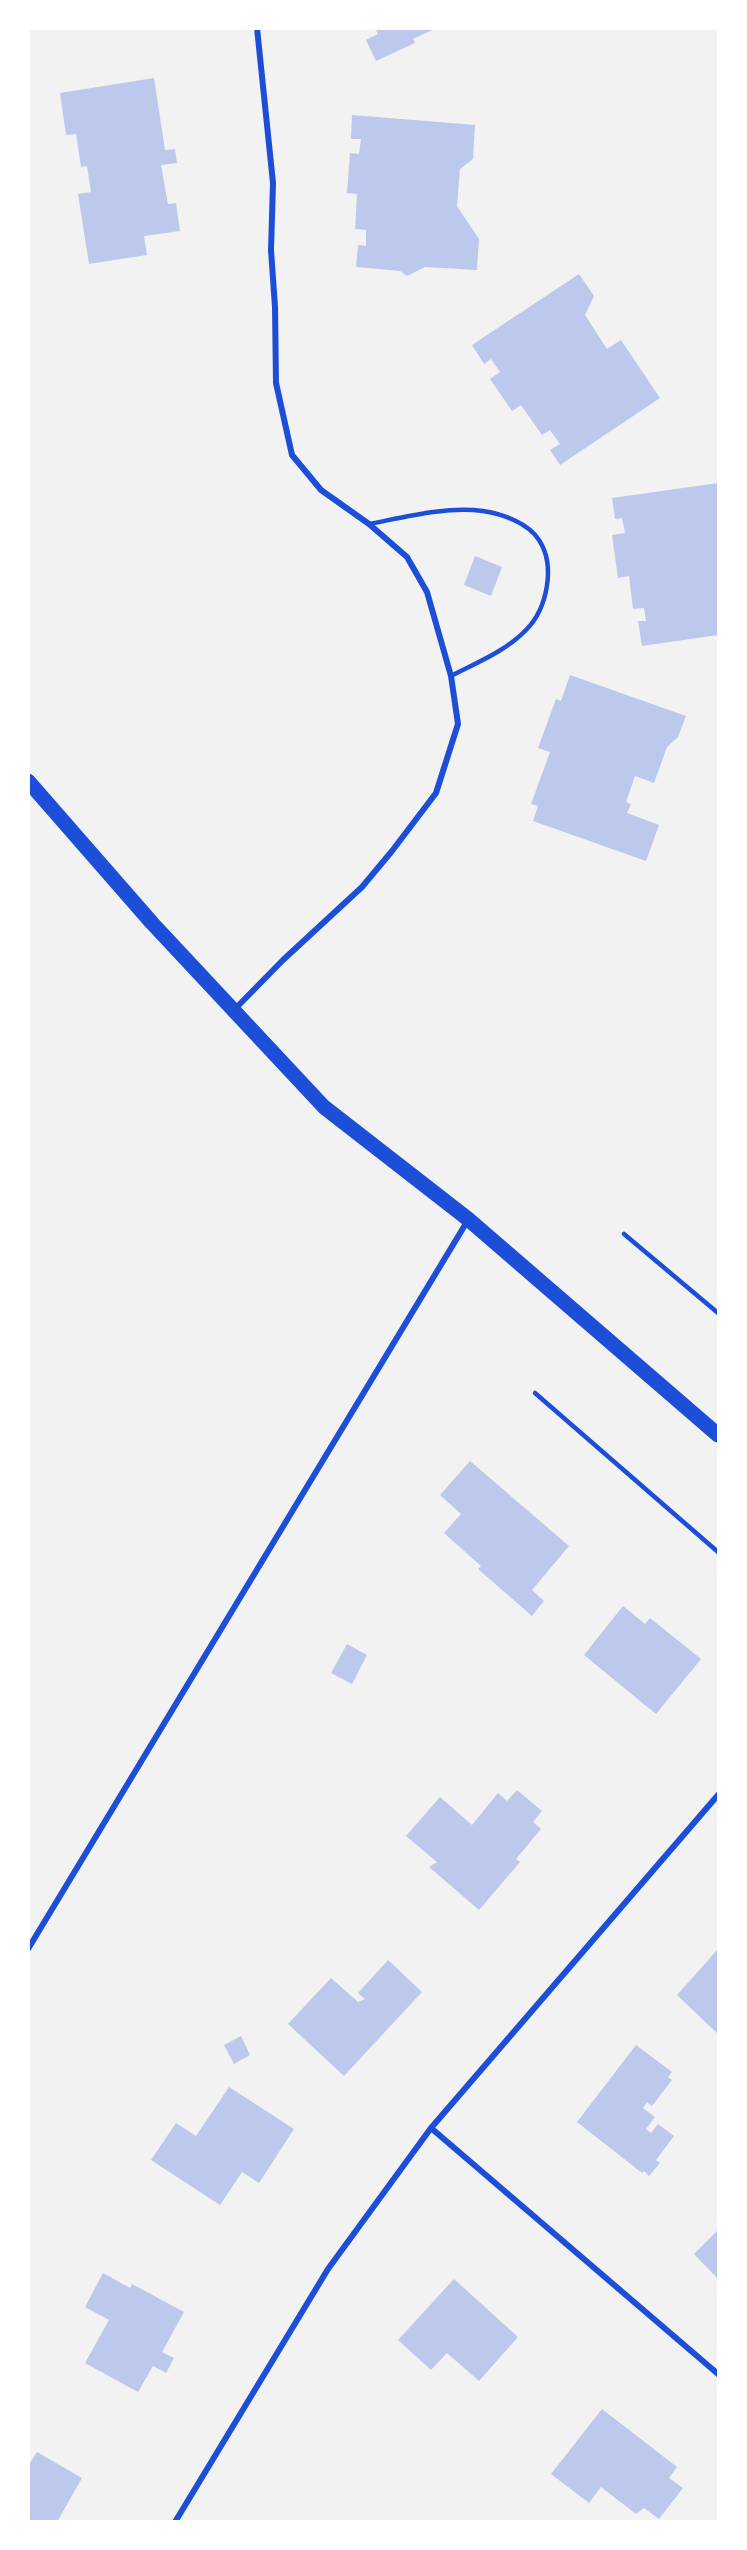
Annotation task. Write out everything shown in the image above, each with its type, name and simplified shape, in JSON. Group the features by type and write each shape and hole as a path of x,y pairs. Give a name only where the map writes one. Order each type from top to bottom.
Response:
{"main road":[{"path":"28,781 152,923 324,1107 468,1219 718,1435"}],"street":[{"path":"234,1010 283,960 362,887 436,793 458,724 451,676 427,592 407,557 369,524 321,490 292,455 276,382 271,250 273,183 257,28"},
{"path":"28,1949 468,1219"},
{"path":"175,2522 328,2269 431,2128 718,1795"},
{"path":"431,2128 718,2374"}],"lane":[{"path":"369,524 458,510 483,511 516,521 538,539 544,551 548,581 536,617 526,631 496,652 451,676"},
{"path":"624,1234 718,1313"},
{"path":"536,1393 718,1552"}],"building":[{"path":"375,28 437,28 413,39 415,43 376,61 366,40 378,34"},
{"path":"154,78 165,150 175,149 177,163 161,165 168,204 176,203 180,231 144,236 147,255 89,264 78,194 91,192 87,166 81,167 76,134 66,135 60,93"},
{"path":"352,115 475,125 473,159 460,169 457,206 479,239 477,270 425,267 407,276 400,271 356,267 358,245 366,246 366,230 355,229 357,194 347,193 350,153 359,154 361,139 351,139"},
{"path":"579,274 594,296 585,315 607,349 621,340 660,398 560,465 550,450 560,444 550,430 542,435 521,405 512,411 490,379 500,372 491,359 484,364 472,345"},
{"path":"718,483 718,635 642,646 638,621 646,621 644,608 633,609 629,576 618,578 612,535 625,533 622,518 615,519 612,498"},
{"path":"475,556 502,567 491,596 464,585"},
{"path":"570,675 686,716 678,737 667,747 654,783 635,776 626,802 631,804 627,813 659,825 646,861 533,821 538,806 531,804 550,752 538,748 556,699 561,701"},
{"path":"470,1461 569,1546 532,1590 544,1601 532,1616 478,1569 481,1566 444,1533 461,1514 440,1495"},
{"path":"623,1606 645,1624 650,1618 701,1659 656,1714 584,1655"},
{"path":"347,1644 367,1655 352,1684 331,1673"},
{"path":"517,1790 542,1811 533,1822 541,1829 516,1859 520,1862 479,1910 429,1867 437,1862 406,1836 440,1797 472,1825 498,1793 507,1801"},
{"path":"718,1949 718,2034 677,1995"},
{"path":"388,1960 422,1992 344,2076 288,2024 331,1978 358,2002 365,1999 358,1993"},
{"path":"241,2036 250,2055 234,2064 224,2045"},
{"path":"636,2045 672,2072 668,2077 672,2080 652,2106 647,2102 643,2108 655,2117 646,2129 651,2133 658,2124 674,2136 656,2160 660,2163 649,2176 644,2171 642,2173 577,2122"},
{"path":"229,2087 294,2129 259,2183 242,2172 220,2205 151,2160 176,2123 196,2136"},
{"path":"717,2231 718,2233 718,2279 694,2254"},
{"path":"103,2273 130,2288 132,2284 184,2312 162,2352 174,2358 166,2373 153,2366 138,2392 85,2363 109,2320 85,2307"},
{"path":"454,2279 518,2337 479,2381 447,2353 431,2370 398,2340"},
{"path":"602,2409 677,2467 669,2478 683,2488 659,2519 644,2508 636,2514 601,2487 589,2503 551,2474"},
{"path":"37,2452 82,2478 57,2522 28,2522 28,2466"}]}
